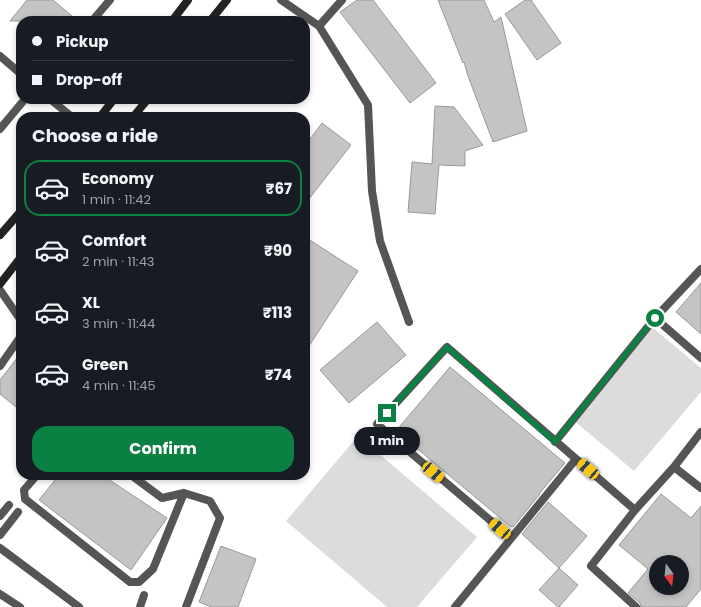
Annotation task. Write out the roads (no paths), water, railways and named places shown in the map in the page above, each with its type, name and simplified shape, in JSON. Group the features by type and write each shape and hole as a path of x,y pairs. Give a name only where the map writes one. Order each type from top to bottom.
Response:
{"main road":[{"path":"176,16 188,0"},
{"path":"214,16 227,0"},
{"path":"104,112 110,104"},
{"path":"137,112 144,104"},
{"path":"0,235 16,216"},
{"path":"0,284 16,263"}],"street":[{"path":"96,16 110,0"},
{"path":"280,0 304,16"},
{"path":"319,26 342,0"},
{"path":"310,20 319,26 368,105 372,192 380,241 409,322"},
{"path":"0,56 16,70"},
{"path":"0,129 21,104"},
{"path":"56,104 66,112"},
{"path":"555,442 655,318 701,269"},
{"path":"0,290 16,313"},
{"path":"655,318 701,358"},
{"path":"0,366 16,343"},
{"path":"511,538 377,424 447,347 635,510"},
{"path":"636,607 591,566 635,510 674,467 701,432"},
{"path":"455,607 576,459"},
{"path":"674,467 701,488"},
{"path":"33,480 24,490 25,499 130,582 139,582 153,569 184,493"},
{"path":"138,480 162,498 184,493 210,501 220,518 186,607"},
{"path":"0,516 9,505"},
{"path":"0,535 18,512"},
{"path":"0,548 79,607"},
{"path":"0,594 20,607"},
{"path":"140,607 144,595"}]}
